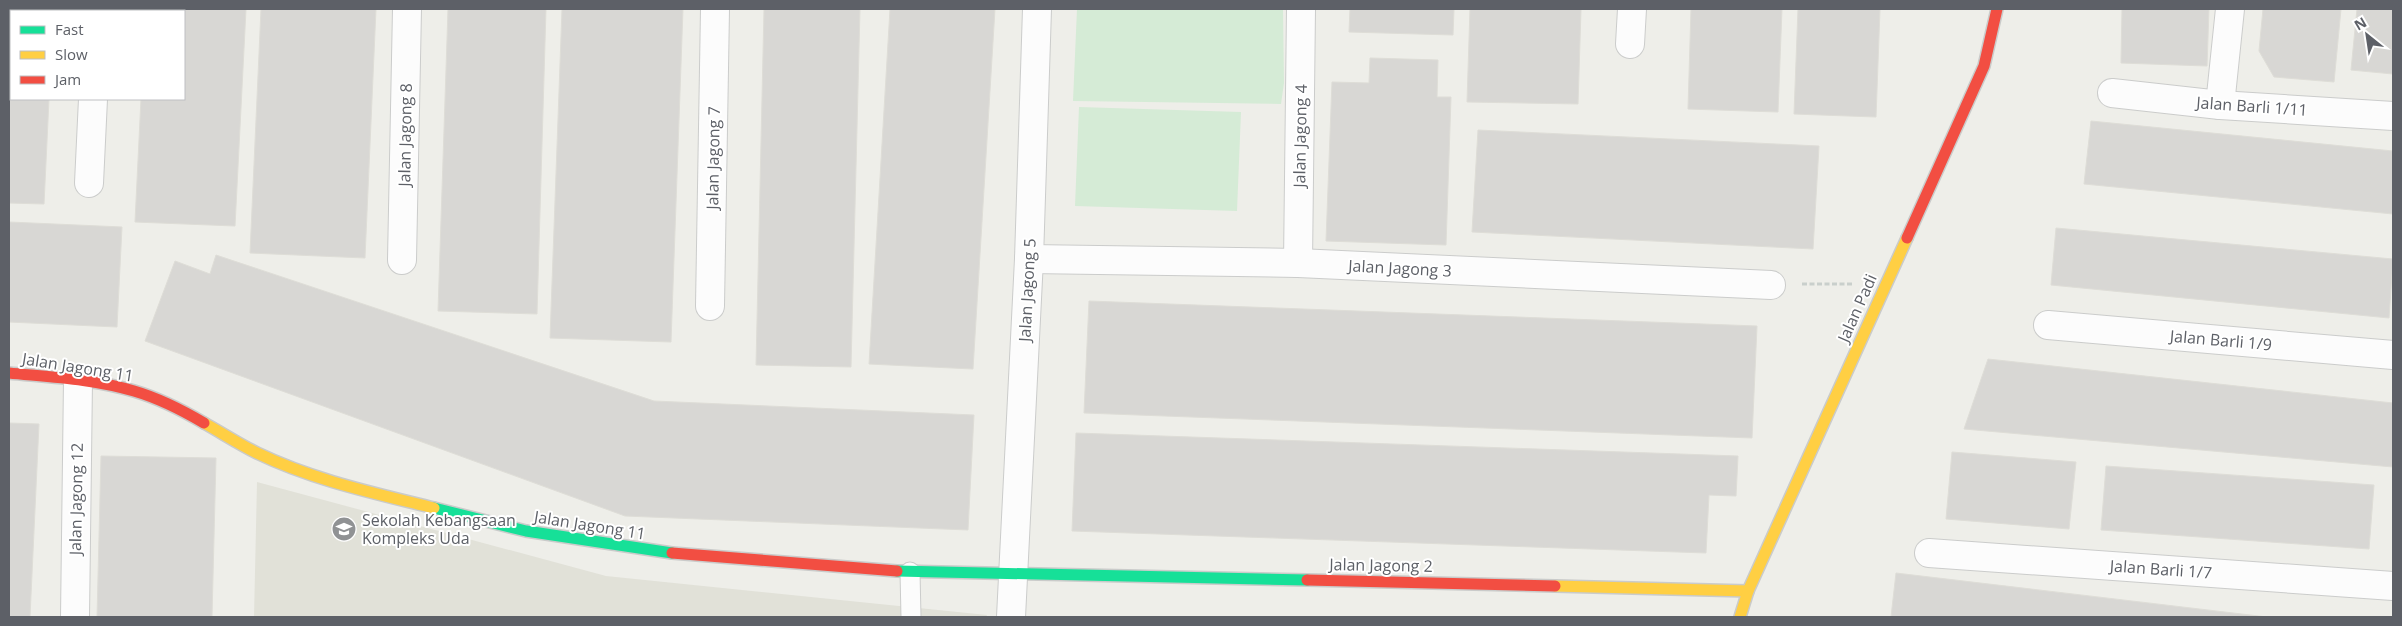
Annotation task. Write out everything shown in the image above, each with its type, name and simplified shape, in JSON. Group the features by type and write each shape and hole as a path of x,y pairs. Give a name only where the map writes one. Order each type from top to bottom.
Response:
{"street":[{"name":"Jalan Jagong 8","path":"402,260 407,9"},
{"name":"Jalan Jagong 7","path":"710,306 715,9"},
{"name":"Jalan Jagong 5","path":"1011,617 1028,259 1037,9"},
{"name":"Jalan Jagong 4","path":"1298,263 1301,9"},
{"path":"1630,44 1632,9"},
{"name":"Jalan Padi","path":"1740,617 1748,591 1984,66 1997,9"},
{"path":"2220,105 2230,9"},
{"name":"Jalan Barli 1/11","path":"2112,94 2220,105 2393,116"},
{"path":"89,183 94,100"},
{"name":"Jalan Jagong 3","path":"1028,259 1298,263 1771,284"},
{"name":"Jalan Barli 1/9","path":"2048,325 2393,355"},
{"name":"Jalan Jagong 11","path":"9,373 78,380 134,391 181,410 257,453 339,484 526,532 650,551 910,572 1013,572"},
{"name":"Jalan Jagong 12","path":"75,617 78,380"},
{"name":"Jalan Barli 1/7","path":"1929,553 2393,586"},
{"name":"Jalan Jagong 2","path":"1013,572 1748,591"}],"lane":[{"path":"910,572 912,617"}],"path":[{"path":"1771,284 1886,284"}],"shaded area":[{"name":"Sekolah Kebangsaan Kompleks Uda","path":"257,482 606,576 987,615 986,617 254,617"}],"green space":[{"path":"1077,9 1283,9 1284,83 1281,104 1073,101"},
{"path":"1079,107 1241,112 1237,211 1075,206"}],"building":[{"path":"9,9 54,9 10,10 10,100 49,100 44,204 9,203"},
{"path":"246,9 235,226 135,222 141,100 185,100 185,10 145,10"},
{"path":"261,9 376,9 365,258 250,253"},
{"path":"448,9 546,9 537,314 438,311"},
{"path":"562,9 683,9 671,342 550,338"},
{"path":"764,9 860,9 851,367 756,365"},
{"path":"890,9 995,9 973,369 869,364"},
{"path":"1350,9 1454,9 1453,35 1349,32"},
{"path":"1470,9 1581,9 1578,104 1467,102"},
{"path":"1691,9 1782,9 1778,112 1688,109"},
{"path":"1798,9 1880,9 1876,117 1794,114"},
{"path":"2122,9 2209,9 2207,66 2121,63"},
{"path":"2263,9 2341,9 2334,82 2274,77 2259,51"},
{"path":"2357,9 2393,9 2393,74 2351,70"},
{"path":"1370,58 1438,60 1437,97 1451,97 1446,245 1326,241 1332,82 1369,83"},
{"path":"2091,121 2393,151 2393,214 2084,184"},
{"path":"1478,130 1819,146 1813,249 1472,232"},
{"path":"9,222 122,227 117,327 9,322"},
{"path":"2056,228 2393,259 2389,318 2051,285"},
{"path":"216,255 654,401 974,415 968,530 625,516 145,341 175,261 210,274"},
{"path":"1089,301 1757,326 1752,438 1084,413"},
{"path":"1988,359 2393,403 2393,467 1964,429"},
{"path":"9,423 39,424 30,617 9,617"},
{"path":"1076,433 1738,456 1736,496 1709,495 1706,553 1072,531"},
{"path":"1952,452 2076,462 2069,529 1946,519"},
{"path":"101,456 216,458 212,617 97,617"},
{"path":"2106,466 2374,485 2369,549 2101,530"},
{"path":"1896,573 2267,617 1891,617"}],"traffic: fast":[{"path":"434,508 526,531 672,553"},
{"path":"897,571 1307,580"}],"traffic: slow":[{"path":"1740,617 1748,591 1907,238"},
{"path":"204,423 257,453 300,471 344,485 434,508"},
{"path":"1555,586 1748,591"}],"traffic: jam":[{"path":"1907,238 1984,66 1997,9"},
{"path":"9,373 72,379 119,387 161,401 204,423"},
{"path":"672,553 897,571"},
{"path":"1307,580 1555,586"}],"place":[{"name":"Sekolah Kebangsaan Kompleks Uda","path":"344,529"}]}
